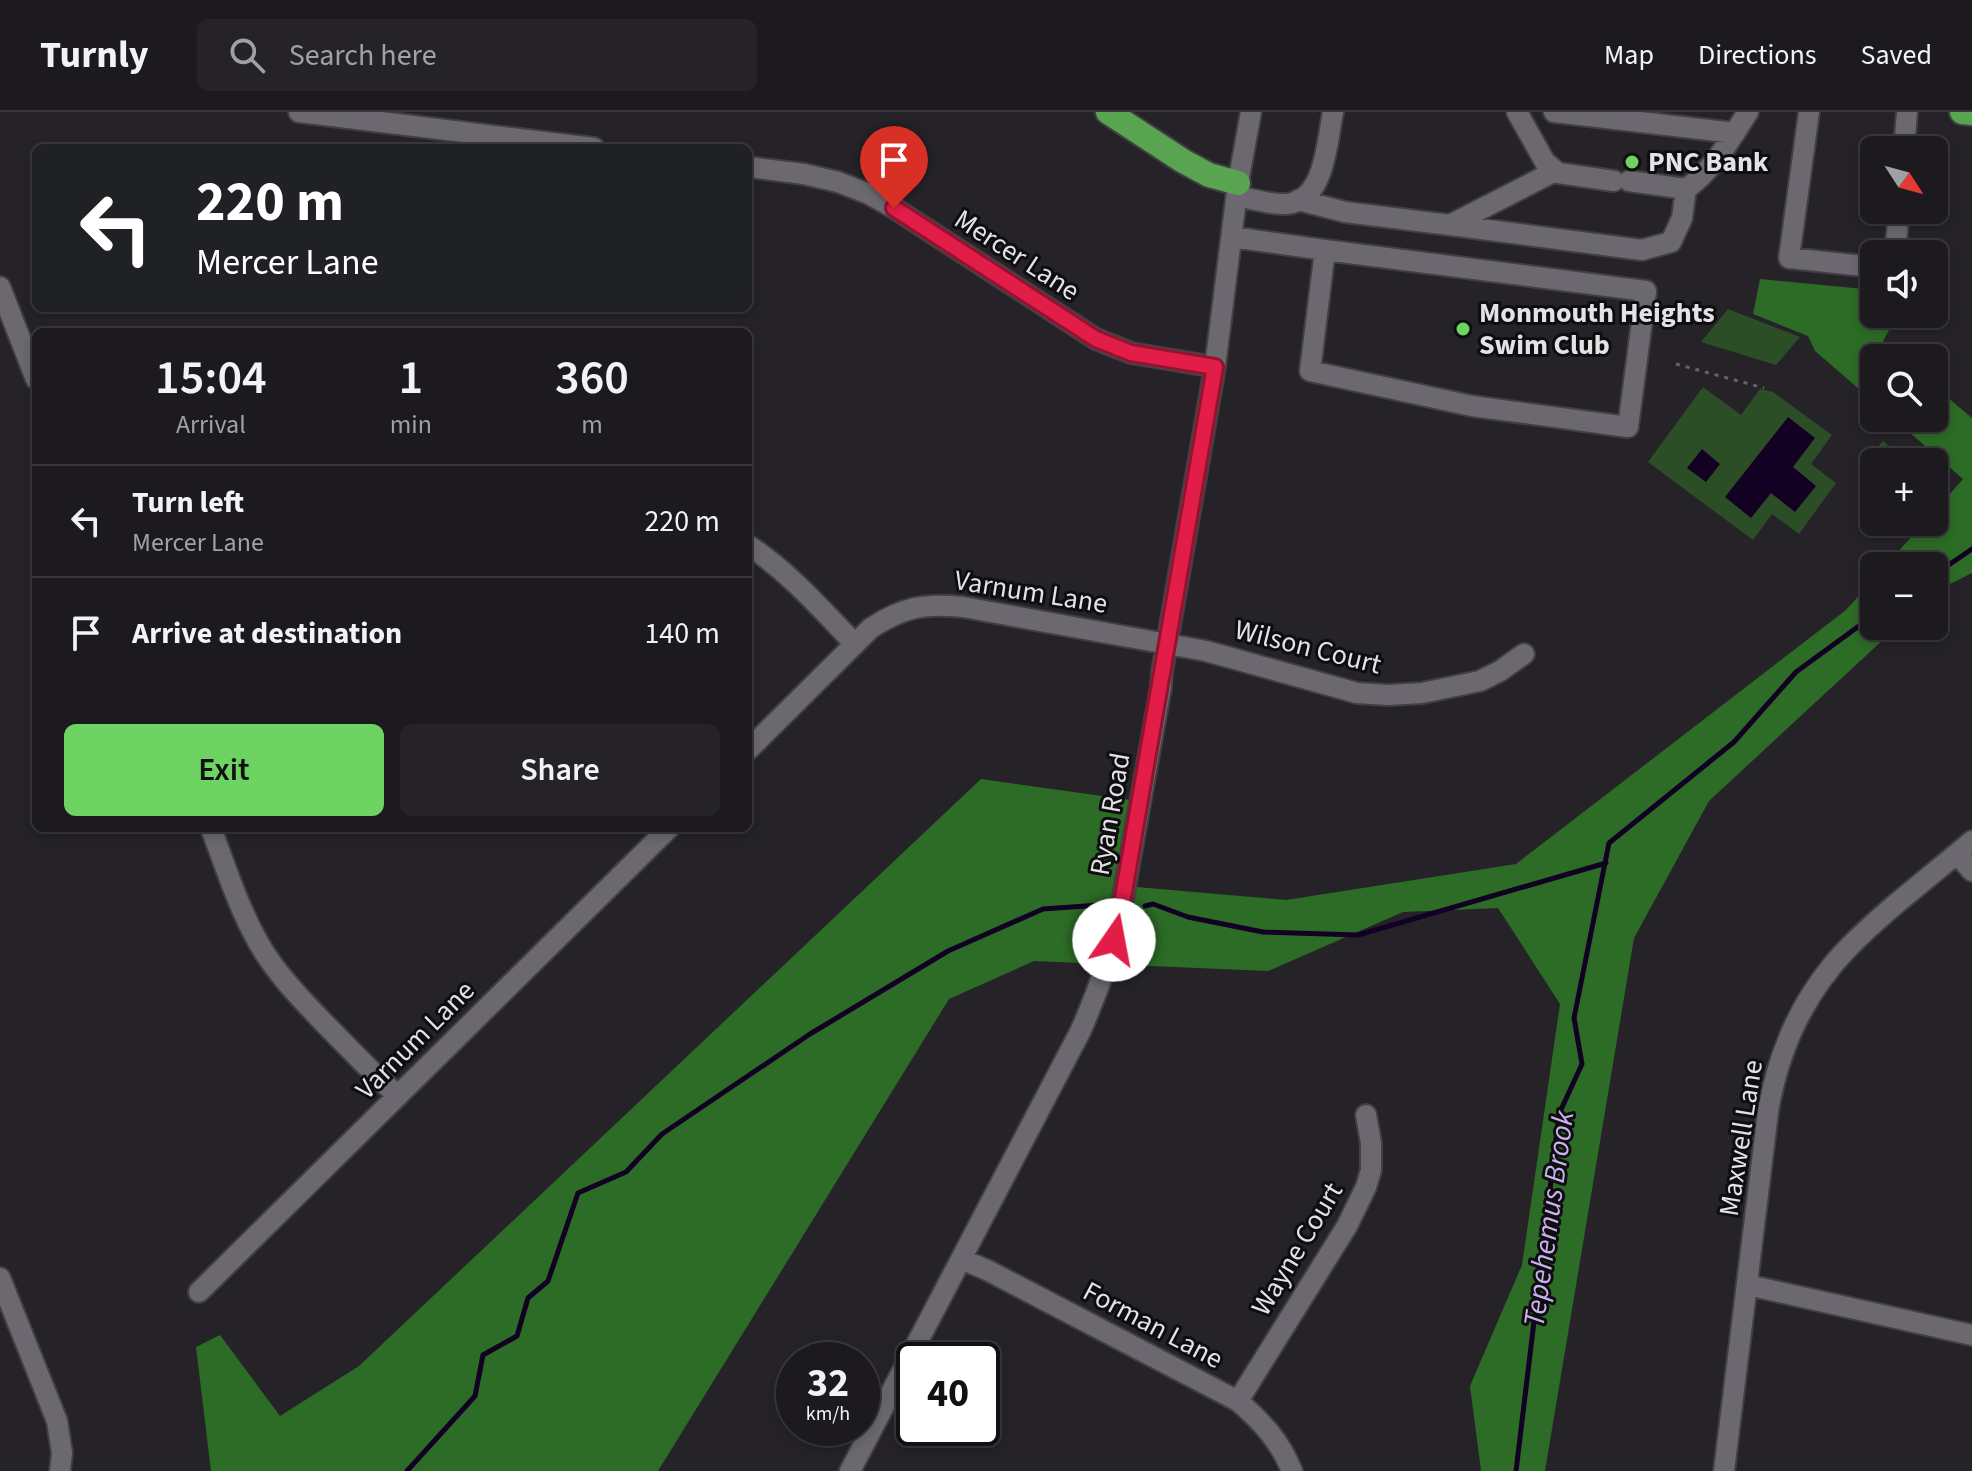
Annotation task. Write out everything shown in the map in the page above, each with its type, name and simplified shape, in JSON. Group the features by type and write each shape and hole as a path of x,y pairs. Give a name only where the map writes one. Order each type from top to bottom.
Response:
{"highway":[{"path":"1108,112 1183,161 1238,190"},
{"path":"1962,112 1972,113"}],"street":[{"path":"299,112 561,144"},
{"name":"Ryan Road","path":"850,1471 1080,1032 1102,978 1121,909 1215,367 1251,112"},
{"path":"1238,190 1287,204 1305,198 1315,186 1322,167 1333,112"},
{"path":"1517,112 1545,162 1558,173 1686,189 1713,164 1748,112"},
{"path":"1554,112 1735,133"},
{"path":"1809,112 1789,258 1860,266"},
{"path":"1905,136 1907,112"},
{"name":"Mercer Lane","path":"752,168 821,177 869,194 1096,339 1131,353 1215,367"},
{"path":"1450,225 1555,171"},
{"path":"1298,200 1345,212 1642,250 1671,242 1682,218 1686,189"},
{"path":"1232,237 1646,291 1628,427 1472,406 1310,371 1325,250"},
{"path":"0,287 32,369"},
{"path":"752,548 791,577 855,644"},
{"name":"Varnum Lane","path":"752,746 871,628 907,609 941,605 1167,644"},
{"name":"Wilson Court","path":"1167,644 1206,651 1357,693 1388,695 1422,693 1480,681 1524,654"},
{"path":"213,832 244,913 272,964 293,991 398,1096"},
{"name":"Varnum Lane","path":"199,1292 665,832"},
{"path":"1964,847 1972,871"},
{"name":"Maxwell Lane","path":"1724,1471 1772,1091 1793,1027 1817,985 1846,950 1964,847"},
{"name":"Wayne Court","path":"1238,1401 1347,1226 1366,1187 1371,1170 1371,1143 1366,1115"},
{"name":"Forman Lane","path":"961,1259 1238,1401 1274,1436 1292,1471"},
{"path":"0,1278 57,1421 62,1453 60,1471"},
{"path":"1748,1285 1972,1335"}],"path":[{"path":"1676,364 1764,388"}],"green space":[{"path":"1760,279 1860,289 1860,328 1890,328 1883,344 1860,344 1860,390 1815,351 1808,336 1753,314"},
{"path":"1728,309 1800,337 1776,365 1701,342"},
{"path":"1703,387 1741,415 1760,389 1773,392 1832,435 1811,464 1836,483 1799,534 1772,514 1753,540 1648,462"},
{"path":"1948,398 1972,418 1972,573 1948,585 1948,552 1898,552 1912,536 1948,536 1948,496 1963,479 1948,466 1948,448 1927,448 1909,432 1948,432"},
{"path":"1883,441 1891,448 1877,448"},
{"path":"1860,594 1860,640 1883,640 1709,801 1634,938 1545,1471 1481,1471 1470,1386 1522,1265 1560,1004 1498,908 1403,912 1268,971 1034,961 949,999 658,1471 211,1471 196,1347 220,1335 280,1416 359,1366 981,779 1138,801 1125,886 1286,900 1516,864 1846,610"}],"shaded area":[{"path":"1788,417 1815,438 1793,467 1816,486 1795,512 1771,493 1751,518 1725,497"},
{"path":"1702,449 1720,464 1706,482 1687,468"}],"waterway":[{"name":"Tepehemus Brook","path":"1948,565 1972,549"},
{"name":"Tepehemus Brook","path":"1516,1471 1559,1114 1582,1064 1574,1018 1609,843 1734,742 1796,672 1860,625"},
{"path":"1145,906 1153,904 1188,917 1263,932 1358,935 1606,863"},
{"path":"407,1471 475,1396 483,1355 517,1336 528,1298 548,1281 578,1193 626,1172 662,1134 810,1034 948,951 1043,909 1100,905"}],"place":[{"name":"PNC Bank","path":"1632,162"},
{"name":"Monmouth Heights Swim Club","path":"1463,329"}],"route":[{"path":"894,208 1096,339 1131,353 1215,367 1114,940"}]}
